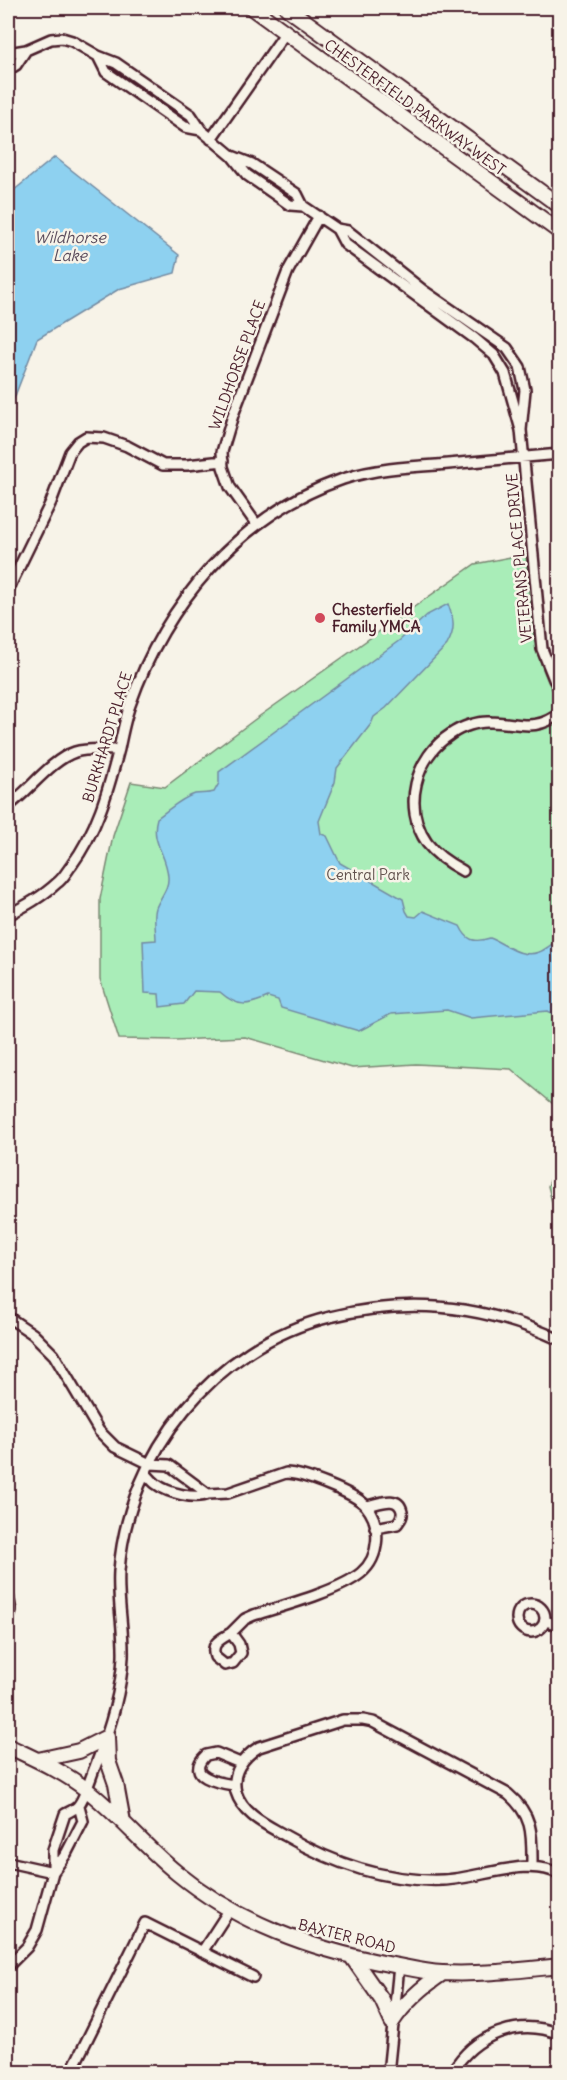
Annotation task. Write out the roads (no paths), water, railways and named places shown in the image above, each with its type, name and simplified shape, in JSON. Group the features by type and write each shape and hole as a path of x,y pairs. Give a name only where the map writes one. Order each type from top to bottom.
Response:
{"main road":[{"name":"CHESTERFIELD PARKWAY WEST","path":"252,8 560,232"},
{"name":"CHESTERFIELD PARKWAY WEST","path":"292,11 560,206"},
{"path":"286,32 292,11"},
{"path":"38,1760 79,1751 107,1737 108,1761 116,1784 123,1822"},
{"name":"BAXTER ROAD","path":"8,1746 38,1760 86,1789 177,1873 230,1909 281,1935 352,1957 443,1973 492,1972 560,1966"},
{"path":"352,1957 382,2000 392,2022"},
{"path":"392,2022 402,2007 420,1988 443,1973"}],"street":[{"path":"211,139 286,32"},
{"path":"8,53 26,50 51,39 62,38 72,41 98,57 116,63 191,115 201,130 232,156 252,164 297,194 303,206 337,229 348,231 424,291 507,348 520,367 525,390 521,430"},
{"path":"8,70 16,65 26,50"},
{"name":"WILDHORSE PLACE","path":"257,525 230,487 223,467 222,452 233,415 288,271 319,216"},
{"path":"337,229 345,244 494,355 505,373 521,430"},
{"name":"VETERANS PLACE DRIVE","path":"521,430 542,648 560,688"},
{"path":"8,590 51,502 70,452 78,442 86,437 104,438 127,446 163,465 187,465 223,460"},
{"name":"BURKHARDT PLACE","path":"8,915 34,901 59,882 85,847 103,807 129,707 145,667 166,625 220,557 257,525 303,496 344,479 380,470 560,454"},
{"path":"463,871 445,861 428,844 418,826 414,789 421,768 442,741 469,726 488,721 521,726 540,724 560,713"},
{"path":"8,806 61,759 83,751 118,750"},
{"path":"52,1872 66,1854 83,1821 79,1806 113,1719 123,1658 119,1572 128,1514 137,1489 170,1428 189,1403 239,1358 271,1338 315,1320 363,1308 440,1306 531,1327 560,1340"},
{"path":"8,1317 33,1334 54,1355 99,1431 115,1447 148,1469 156,1485 167,1490 203,1496 228,1493 286,1473 295,1473 359,1499 367,1506 375,1528 376,1552 369,1565 361,1573 328,1590 245,1619 231,1633"},
{"path":"148,1469 169,1466 208,1494"},
{"path":"367,1506 388,1501 397,1503 401,1509 402,1518 397,1524 375,1528"},
{"path":"8,1595 11,1611 8,1620"},
{"path":"545,1621 560,1625"},
{"path":"532,1867 532,1832 529,1821 519,1804 508,1794 373,1722 343,1720 259,1747 249,1753 240,1763 236,1773 234,1785 243,1807 253,1817 308,1849 355,1868 421,1880 445,1880 532,1867 550,1869 560,1874"},
{"path":"234,1785 205,1778 200,1764 202,1759 211,1753 223,1755 240,1763"},
{"path":"8,1966 27,1947 37,1930 52,1872 53,1850 65,1814 79,1806"},
{"path":"8,1862 52,1872"},
{"path":"202,1952 230,1909"},
{"path":"71,2073 145,1923 253,1977"},
{"path":"386,2073 389,2064 399,1966"},
{"path":"452,2073 460,2058 478,2043 500,2032 534,2026 560,2034"}],"water":[{"name":"Wildhorse Lake","path":"55,157 179,255 175,273 119,289 37,339 8,414 8,195"},
{"path":"448,604 453,624 447,645 386,708 374,717 337,768 335,782 319,821 321,834 327,836 340,863 403,899 409,916 416,917 423,911 460,926 465,935 472,940 490,938 526,954 539,952 559,941 559,1017 548,1011 471,1018 447,1010 391,1014 359,1031 281,1008 278,1000 268,997 243,1004 232,1001 220,992 194,991 184,1004 160,1007 159,994 145,993 143,941 156,940 155,912 168,881 167,869 157,842 155,827 157,818 190,796 214,792 219,783 219,772 400,640 427,615"}],"place":[{"name":"Chesterfield Family YMCA","path":"320,618"}],"park label":[{"name":"Central Park","path":"368,874"}]}
